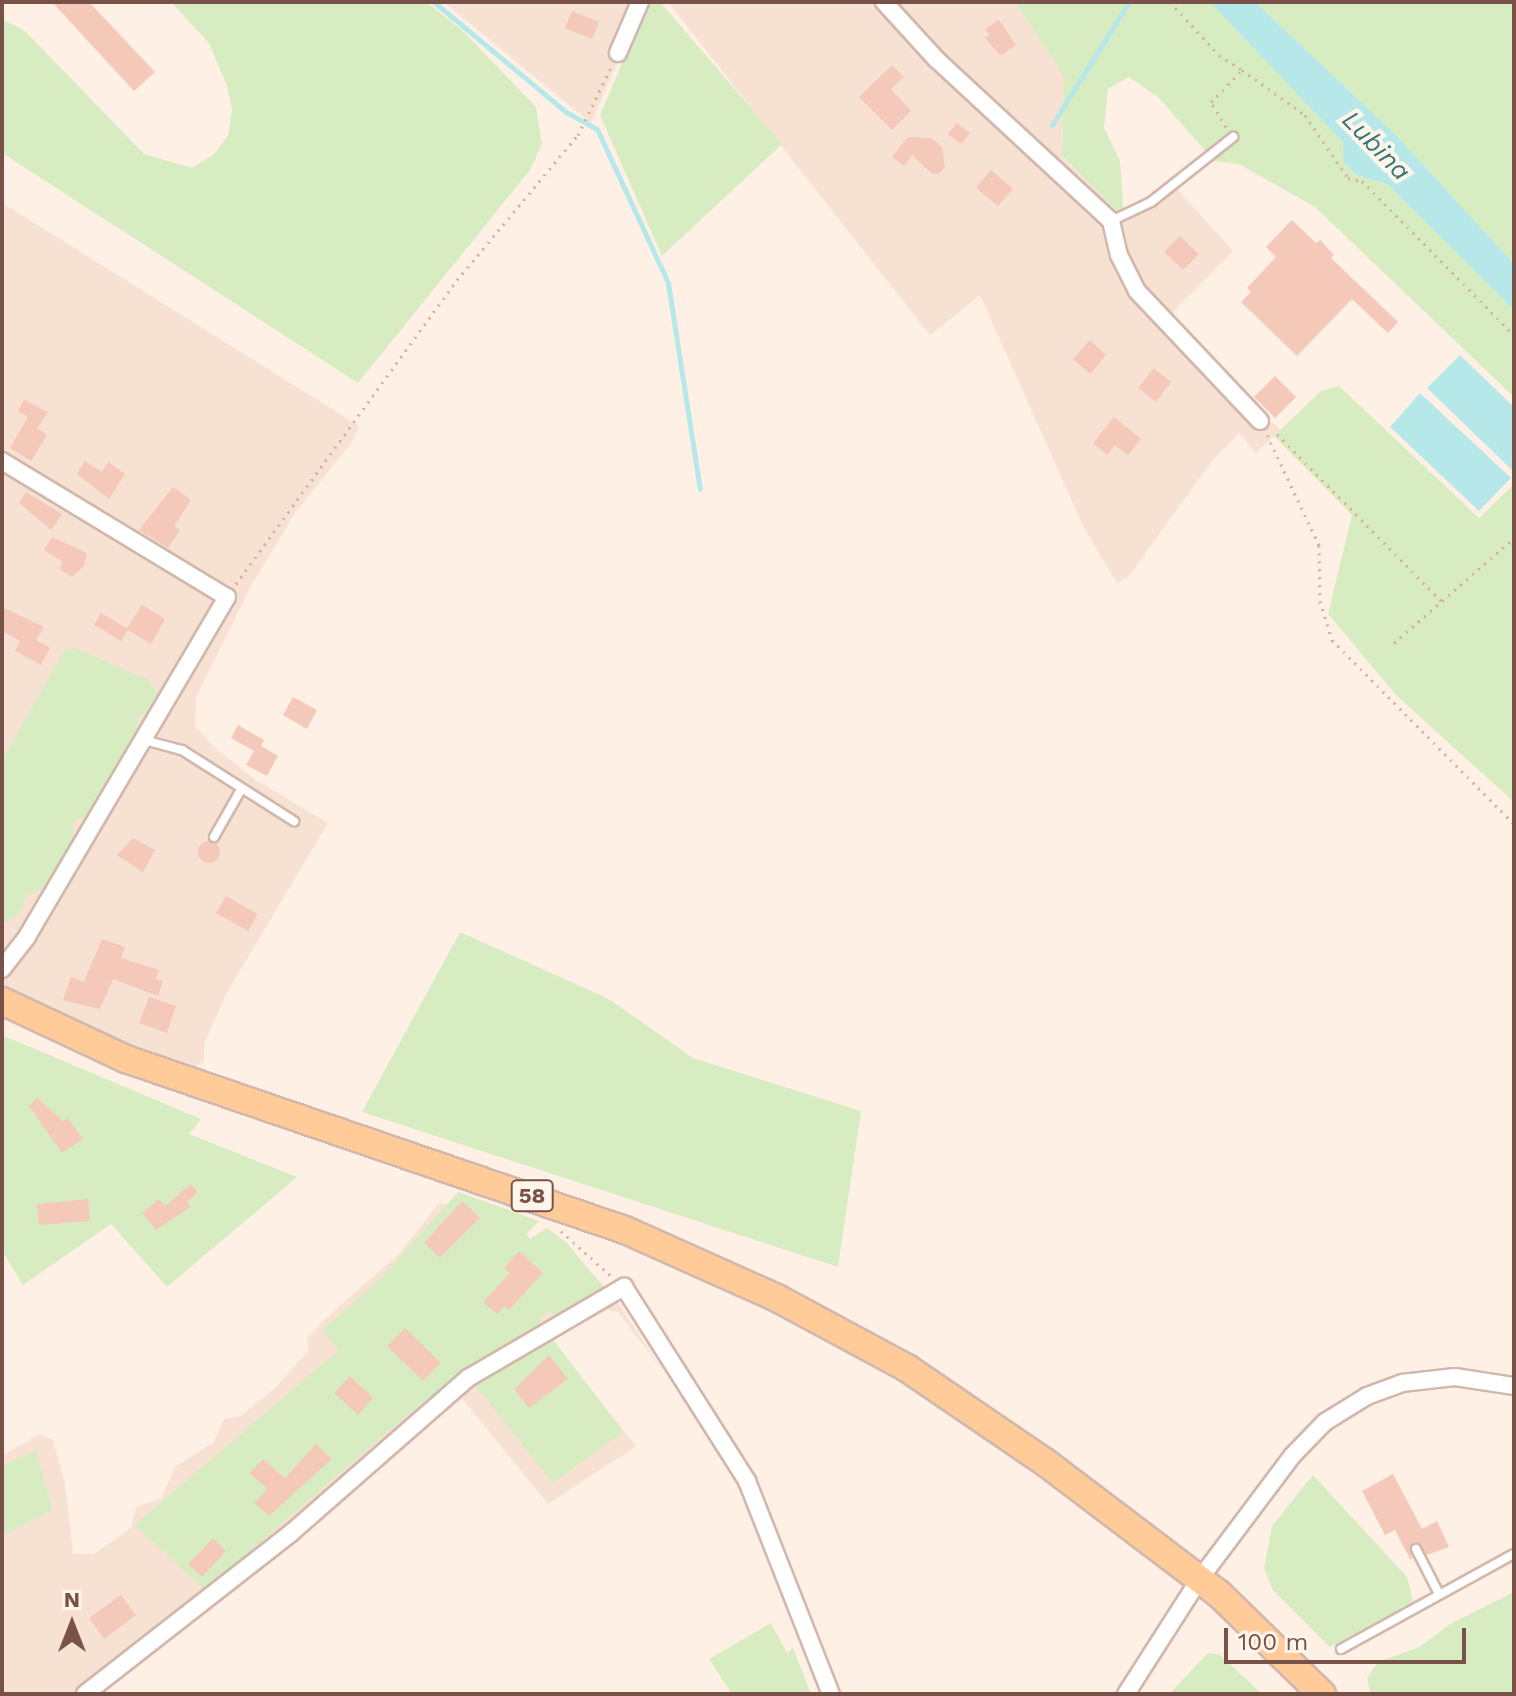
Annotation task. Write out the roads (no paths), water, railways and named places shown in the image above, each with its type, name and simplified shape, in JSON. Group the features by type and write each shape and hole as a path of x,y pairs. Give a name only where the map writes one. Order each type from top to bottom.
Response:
{"main road":[{"name":"58","path":"2,1001 126,1059 625,1230 777,1298 907,1368 1045,1462 1199,1580 1322,1694"}],"street":[{"path":"618,53 640,2"},
{"path":"884,2 936,59 1111,221 1119,255 1137,291 1260,421"},
{"path":"2,461 227,597 27,937 2,969"},
{"path":"85,1694 291,1533 468,1378 624,1287 747,1481 831,1694"},
{"path":"1126,1694 1199,1580 1292,1456 1352,1404 1386,1388 1422,1380 1455,1377 1514,1386"}],"lane":[{"path":"1111,221 1151,202 1233,137"},
{"path":"144,740 182,750 294,821"},
{"path":"214,837 242,788"},
{"path":"1416,1549 1439,1594"},
{"path":"1341,1649 1514,1554"}],"water":[{"name":"Lubina","path":"1210,2 1255,2 1395,134 1514,264 1514,310 1387,184 1356,175 1344,163 1343,142"},
{"path":"1460,355 1514,407 1514,472 1427,388"},
{"path":"1420,393 1511,478 1479,511 1390,427"}],"waterway":[{"path":"434,2 566,112 597,129 668,283 700,489"},
{"path":"1052,125 1129,2"}]}
